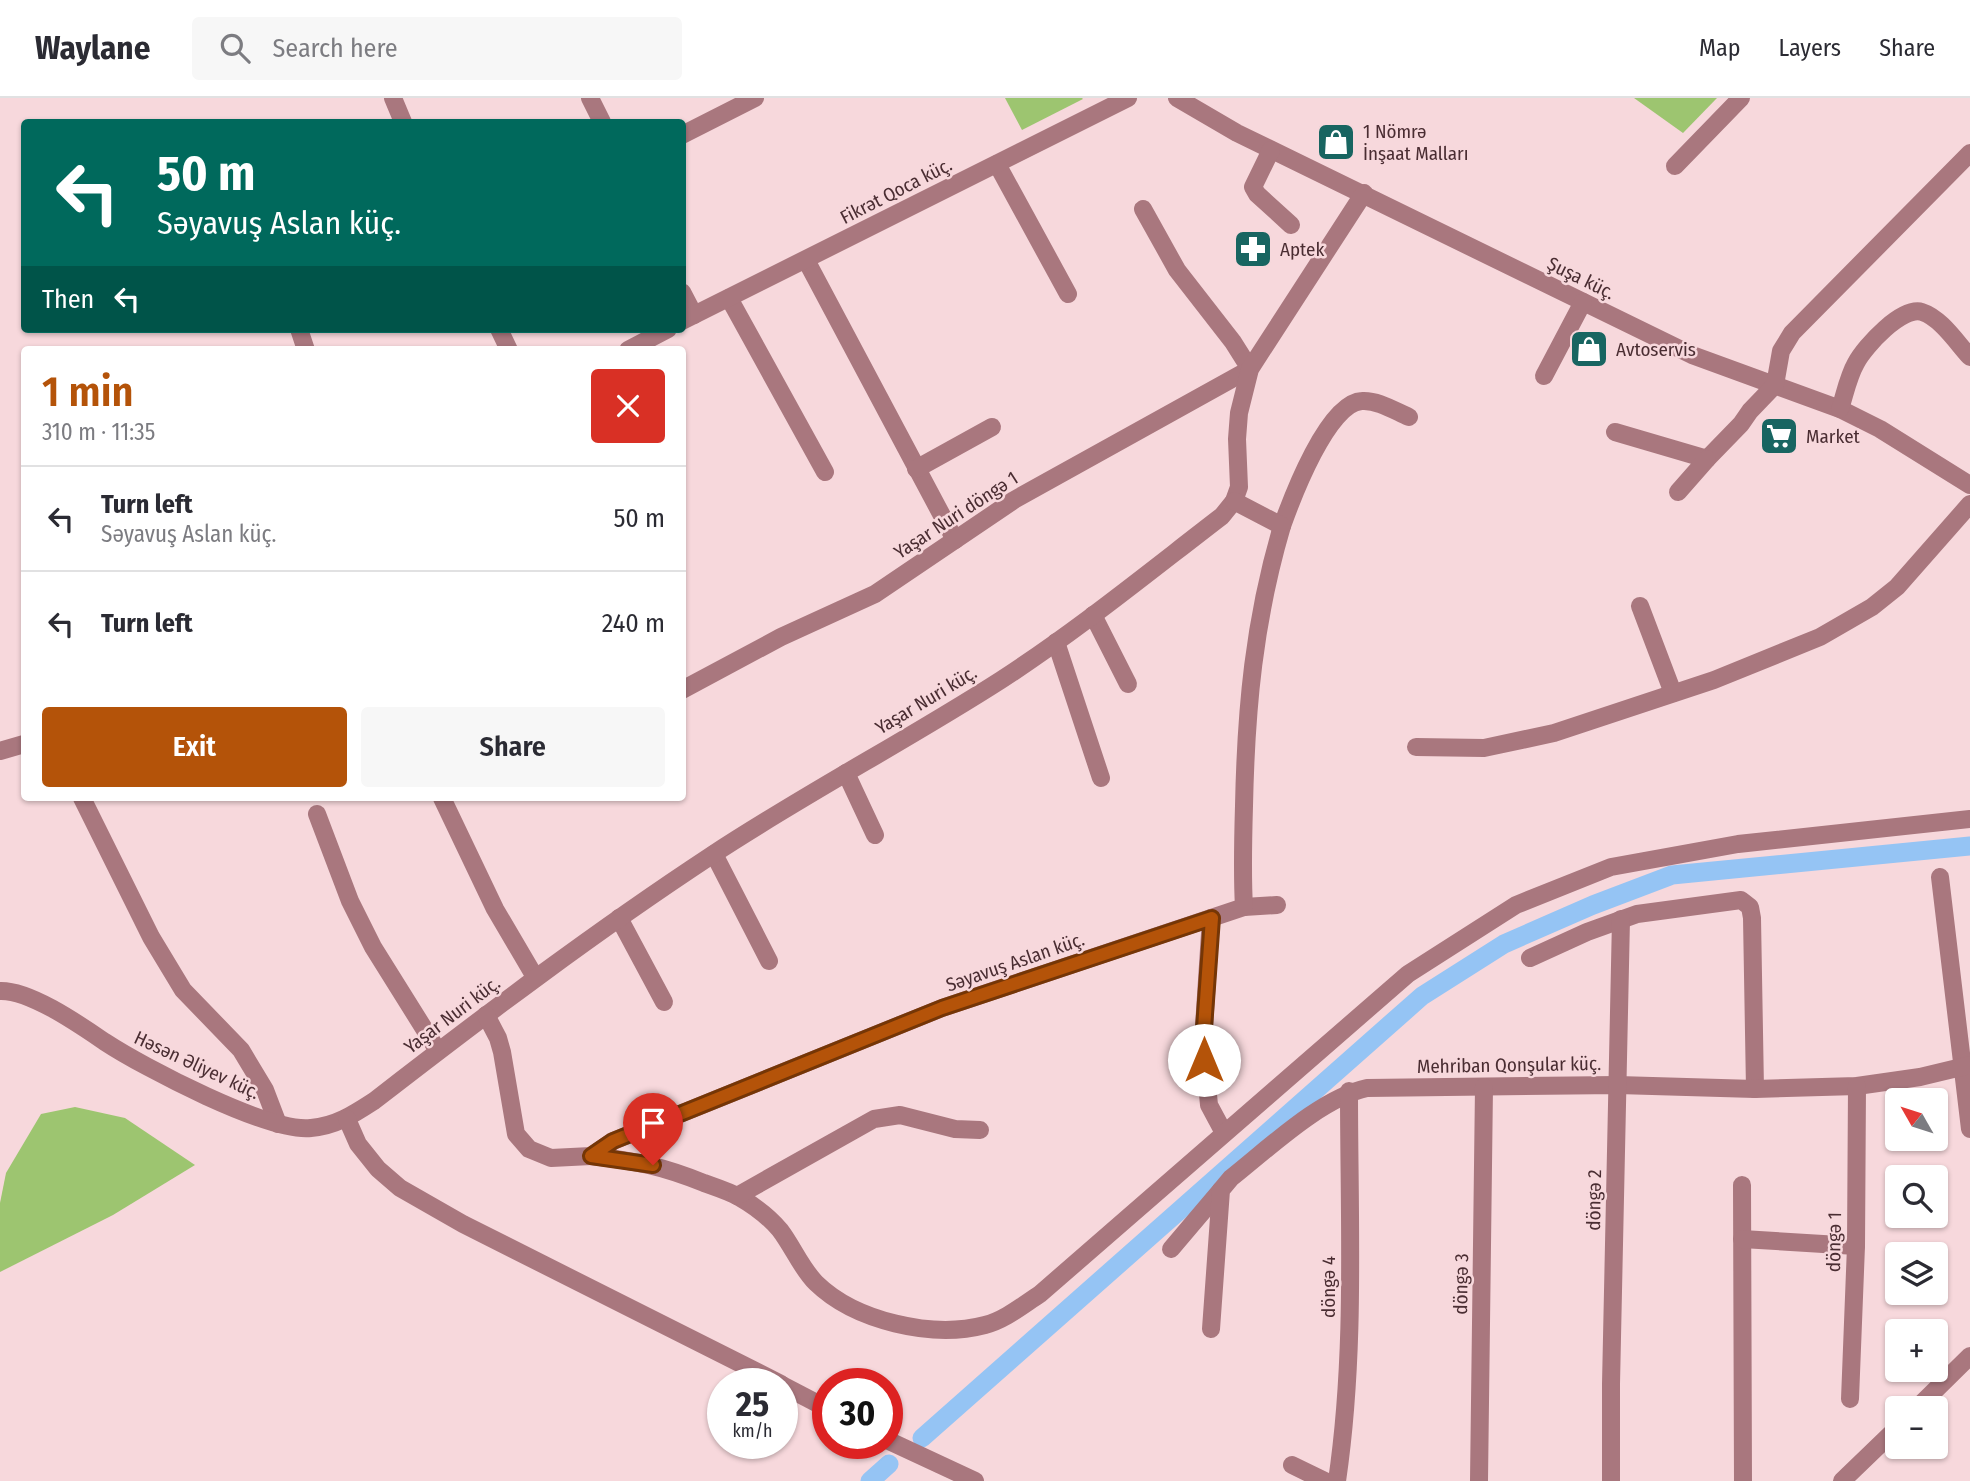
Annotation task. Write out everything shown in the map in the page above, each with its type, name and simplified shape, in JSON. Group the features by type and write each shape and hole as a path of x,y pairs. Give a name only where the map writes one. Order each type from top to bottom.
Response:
{"street":[{"path":"393,98 399,119"},
{"path":"590,98 600,119"},
{"path":"686,133 755,98"},
{"name":"Fikrət Qoca küç.","path":"688,318 1128,98"},
{"name":"Şuşa küç.","path":"1177,98 1225,127 1271,150 1692,355 1840,410 1880,429 1970,485"},
{"path":"1675,166 1741,98"},
{"path":"1271,150 1253,187 1257,194 1292,225"},
{"path":"1678,492 1774,385 1781,351 1793,333 1970,153"},
{"path":"997,164 1068,294"},
{"path":"1282,526 1234,501 1239,487 1237,439 1243,393 1250,369 1364,193"},
{"path":"1143,209 1177,270 1233,342 1250,369"},
{"path":"806,260 955,540"},
{"path":"729,298 825,472"},
{"path":"1544,376 1583,302"},
{"path":"1840,410 1856,362 1893,321 1908,312 1922,312 1936,321 1970,357"},
{"path":"635,346 660,333"},
{"name":"Yaşar Nuri döngə 1","path":"686,688 781,637 876,594 1014,500 1250,369"},
{"path":"1244,907 1245,738 1252,658 1267,579 1282,526 1303,471 1339,414 1351,403 1376,402 1409,417"},
{"path":"916,469 992,427"},
{"path":"1615,432 1707,458"},
{"name":"Yaşar Nuri küç.","path":"347,1119 536,977 714,854 1000,680 1056,642 1222,516 1234,501"},
{"path":"1416,747 1484,748 1555,733 1714,680 1820,637 1872,607 1897,587 1970,504"},
{"path":"1640,606 1673,693"},
{"path":"1093,615 1128,684"},
{"path":"1056,642 1101,778"},
{"path":"0,751 21,745"},
{"path":"846,773 875,835"},
{"path":"83,801 151,937 183,990 241,1050 265,1090 278,1124"},
{"path":"443,801 495,909 536,977"},
{"path":"317,814 350,901 373,947 438,1051"},
{"path":"591,1156 639,1161 667,1168 737,1196 764,1215 779,1230 816,1283 849,1306 892,1324 945,1330 985,1325 1007,1316 1040,1294 1408,974 1516,905 1611,867 1738,844 1970,818"},
{"path":"714,854 769,961"},
{"path":"1940,877 1966,1066 1970,1129"},
{"path":"1530,958 1587,932 1637,914 1741,900 1750,908 1752,918 1755,1089"},
{"name":"Səyavuş Aslan küç.","path":"486,1015 502,1052 516,1134 529,1149 551,1158 591,1156 613,1141 942,1008 1244,907 1277,905"},
{"path":"619,918 664,1002"},
{"path":"1212,918 1203,1042 1209,1105 1224,1133"},
{"name":"döngə 2","path":"1611,1481 1621,919"},
{"name":"Həsən Əliyev küç.","path":"0,991 36,1001 68,1017 119,1052 159,1074 278,1124 309,1129 347,1119"},
{"name":"Mehriban Qonşular küç.","path":"1171,1249 1231,1178 1329,1101 1349,1091 1367,1088 1618,1085 1755,1089 1857,1086 1920,1077 1966,1066"},
{"name":"döngə 1","path":"1850,1399 1856,1246 1857,1086"},
{"name":"döngə 3","path":"1479,1481 1484,1087"},
{"name":"döngə 4","path":"1337,1481 1350,1356 1349,1091"},
{"path":"737,1196 874,1119 900,1115 955,1129 981,1130"},
{"path":"347,1119 358,1144 400,1188 463,1224 747,1368"},
{"path":"1742,1185 1743,1481"},
{"path":"1211,1329 1221,1190"},
{"path":"1742,1239 1856,1246"},
{"path":"1929,1396 1970,1356"},
{"path":"1842,1481 1885,1439"},
{"path":"903,1447 975,1481"},
{"path":"1292,1465 1325,1481"}],"green space":[{"path":"1005,98 1082,98 1083,99 1022,130"},
{"path":"1634,98 1717,98 1683,133"},
{"path":"75,1107 125,1118 195,1165 113,1215 0,1272 0,1203 6,1173 41,1114"}],"waterway":[{"path":"922,1438 1422,996 1504,944 1593,905 1672,875 1970,846"},
{"path":"870,1481 889,1464"}],"place":[{"name":"1 Nömrə İnşaat Malları","path":"1336,142"},
{"name":"Aptek","path":"1253,249"},
{"name":"Avtoservis","path":"1589,349"},
{"name":"Market","path":"1779,436"}],"route":[{"path":"653,1165 591,1156 613,1141 942,1008 1212,918 1204,1060"}]}
